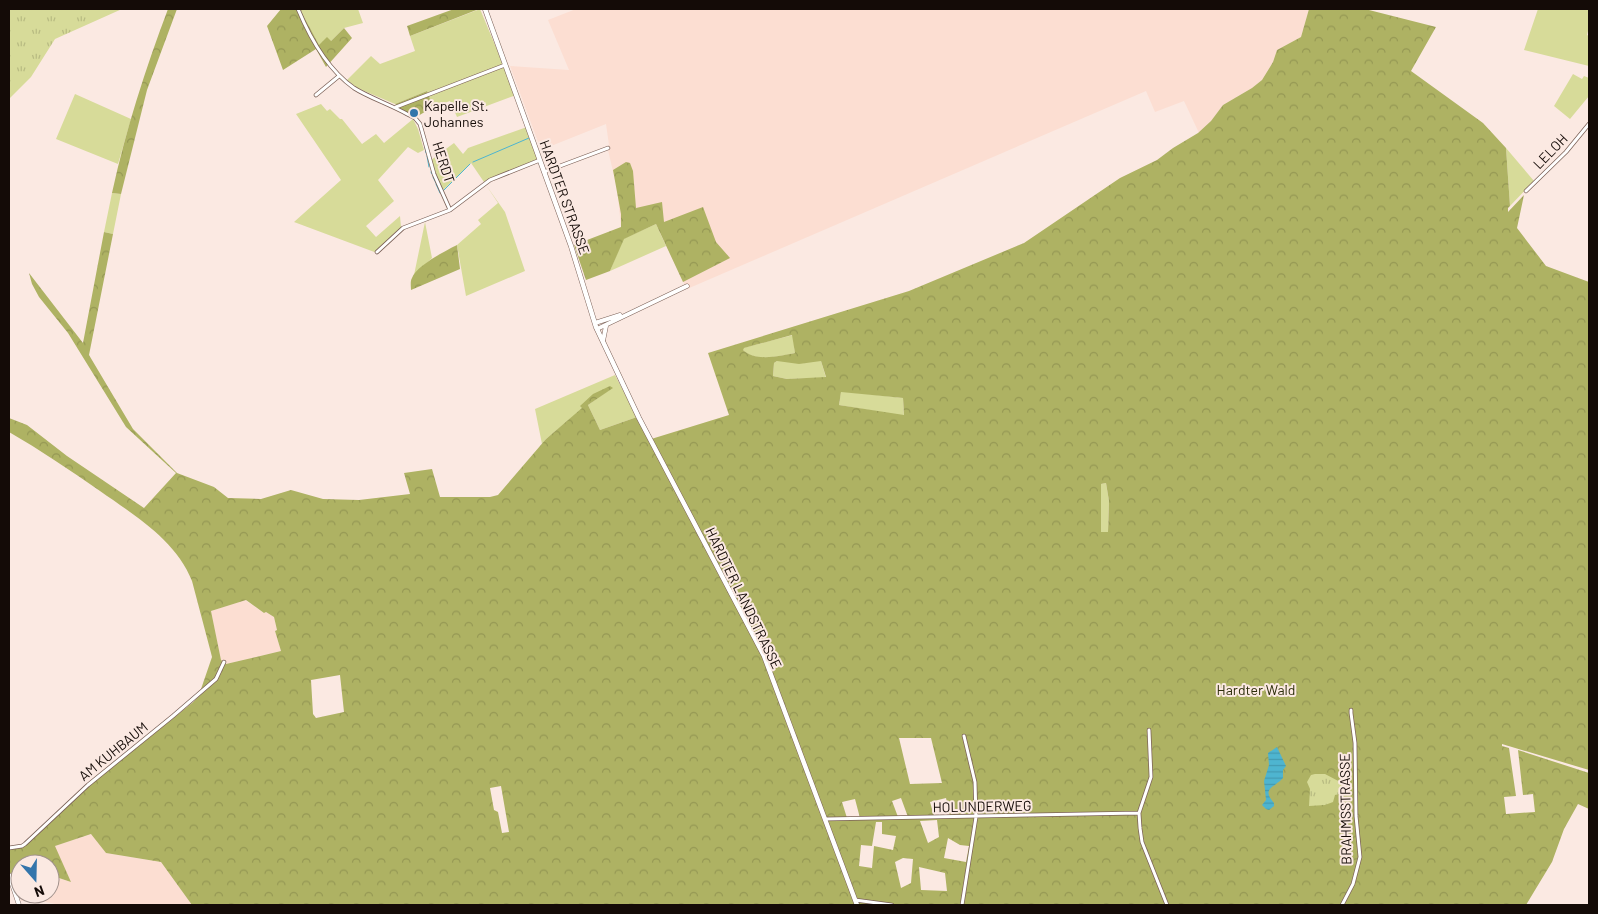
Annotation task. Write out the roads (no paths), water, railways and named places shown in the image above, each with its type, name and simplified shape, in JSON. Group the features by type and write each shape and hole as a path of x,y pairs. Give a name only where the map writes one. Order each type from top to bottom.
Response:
{"main road":[{"name":"HARDTER STRASSE","path":"485,9 571,246 596,326 626,392"},
{"name":"HARDTER LANDSTRASSE","path":"626,392 760,648 857,905"}],"street":[{"name":"HERDT","path":"298,9 321,54 339,76 356,89 415,118 420,124 434,174 450,210"},
{"path":"396,107 505,65"},
{"path":"316,94 339,76"},
{"name":"LELOH","path":"1526,191 1566,152 1589,124"},
{"path":"544,172 608,148"},
{"name":"HERDT","path":"377,252 403,228 450,210 490,180 540,160"},
{"path":"596,326 687,286"},
{"path":"596,326 606,325 627,313"},
{"path":"603,343 606,325"},
{"name":"AM KUHBAUM","path":"9,848 25,844 88,785 194,699 216,679 224,662"},
{"name":"BRAHMSSTRASSE","path":"1342,905 1354,884 1360,857 1356,816 1355,743 1351,710"},
{"path":"1148,730 1151,777 1139,814 1142,842 1167,905"},
{"path":"962,905 976,817 976,782 964,736"},
{"name":"HOLUNDERWEG","path":"825,819 1139,814"},
{"path":"9,875 19,905"},
{"path":"855,900 892,905"}],"water":[{"path":"1277,747 1286,766 1283,770 1283,778 1269,791 1274,806 1269,810 1262,805 1266,800 1264,781 1269,765 1268,753"}],"waterway":[{"path":"473,162 529,138"},
{"path":"425,147 426,153"},
{"path":"427,156 429,167"},
{"path":"443,191 470,164"},
{"path":"433,177 436,183"},
{"path":"436,184 440,193"}],"place":[{"name":"Kapelle St. Johannes","path":"414,113"}],"park label":[{"name":"Hardter Wald","path":"1256,689"}]}
